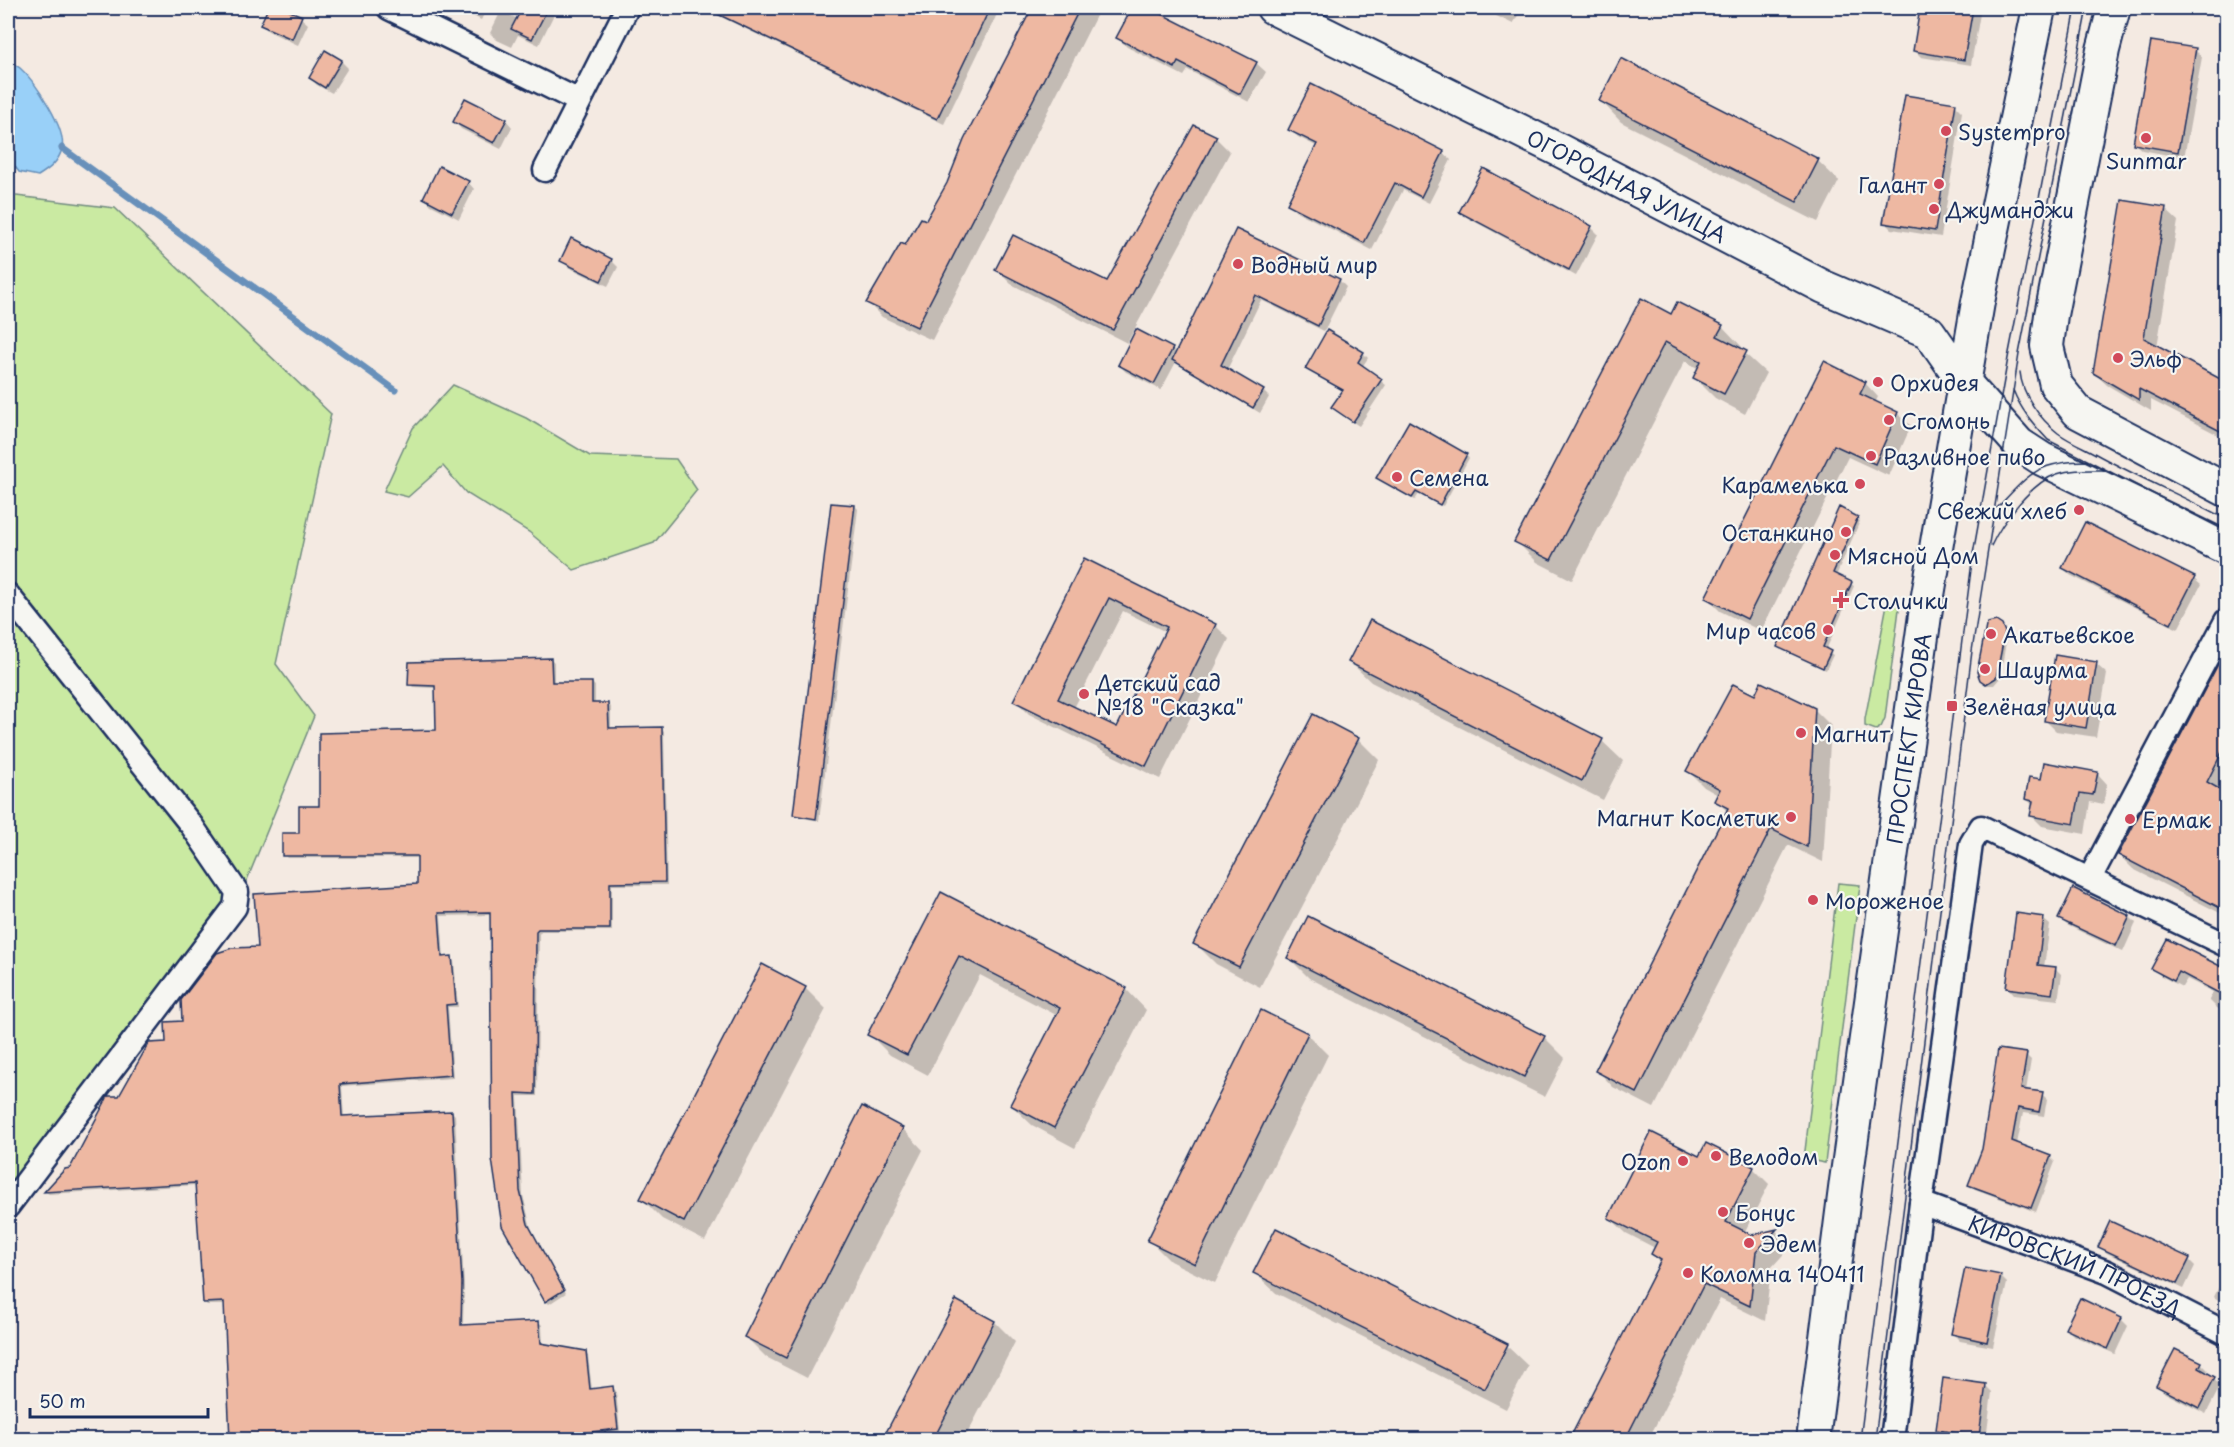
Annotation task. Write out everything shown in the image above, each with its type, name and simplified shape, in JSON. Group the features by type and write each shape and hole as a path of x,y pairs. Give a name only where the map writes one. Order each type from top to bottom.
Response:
{"street":[{"path":"389,8 579,102"},
{"path":"544,170 627,8"},
{"name":"ОГОРОДНАЯ УЛИЦА","path":"1273,8 1542,141 1824,287 1929,332 1964,382"},
{"name":"ПРОСПЕКТ КИРОВА","path":"1813,1440 1846,1181 1927,601 1989,246 2038,8"},
{"path":"2114,8 2103,50 2069,218 2047,346 2056,385 2078,411 2226,490"},
{"path":"1964,382 2019,444 2042,459 2226,548"},
{"path":"8,595 192,826 237,892 235,907 8,1206"},
{"path":"2091,878 2226,621"},
{"path":"1892,1440 1921,1203 1971,844 1982,827 2226,945"},
{"name":"КИРОВСКИЙ ПРОЕЗД","path":"1921,1203 2107,1272 2226,1333"}],"green space":[{"path":"8,195 115,208 331,414 276,664 314,716 247,880 212,920 8,1197"},
{"path":"453,385 526,418 590,456 676,459 697,490 654,543 574,570 529,532 466,493 443,466 408,497 384,491 413,428"},
{"path":"1887,604 1897,604 1899,609 1885,718 1881,727 1876,730 1865,726 1865,719"},
{"path":"1838,883 1860,885 1825,1163 1804,1159"}],"water":[{"path":"8,61 20,68 34,83 60,130 62,149 60,154 53,165 38,176 19,172 8,157"}],"building":[{"path":"268,8 283,8 302,16 292,39 260,25"},
{"path":"522,8 548,8 532,39 511,29"},
{"path":"705,8 990,8 937,119"},
{"path":"1032,8 1080,8 917,327 866,303 901,243 905,245 921,218 926,220 947,183 964,140"},
{"path":"1132,8 1150,8 1257,62 1240,94 1178,62 1175,68 1116,38"},
{"path":"1920,8 1973,8 1964,60 1913,51"},
{"path":"2151,41 2196,48 2178,152 2133,144"},
{"path":"325,50 342,60 325,88 309,78"},
{"path":"1621,58 1819,159 1797,202 1599,101"},
{"path":"1311,84 1444,151 1421,197 1395,183 1364,243 1287,204 1317,144 1288,130"},
{"path":"1905,95 1956,103 1935,231 1883,223"},
{"path":"465,98 507,119 494,143 453,122"},
{"path":"1194,125 1217,136 1113,330 995,270 1013,235 1107,281"},
{"path":"439,166 469,181 452,213 423,198"},
{"path":"1483,168 1592,226 1569,270 1459,212"},
{"path":"2122,200 2166,207 2144,338 2226,382 2226,434 2139,389 2139,400 2093,373"},
{"path":"1236,229 1340,279 1318,326 1255,295 1221,365 1264,390 1253,408 1172,360"},
{"path":"571,238 612,259 601,281 560,261"},
{"path":"1641,298 1671,314 1677,302 1723,325 1717,336 1747,351 1724,394 1693,378 1701,361 1665,342 1551,560 1514,542"},
{"path":"1136,329 1173,348 1154,384 1118,365"},
{"path":"1327,330 1364,352 1358,362 1382,379 1353,422 1331,407 1343,390 1305,369"},
{"path":"1824,361 1866,382 1860,394 1898,412 1875,464 1834,445 1747,619 1705,598"},
{"path":"1409,421 1467,454 1440,505 1416,492 1412,498 1376,478"},
{"path":"831,503 855,505 816,819 793,815"},
{"path":"1839,507 1858,517 1833,573 1852,582 1823,647 1831,651 1823,668 1777,647"},
{"path":"2085,522 2195,577 2171,624 2062,568"},
{"path":"1084,558 1216,624 1146,766 1013,701","holes":["1109,598 1167,627 1117,727 1058,699"]},
{"path":"1370,620 1603,739 1582,781 1348,662"},
{"path":"1996,621 2002,625 2005,632 1996,678 1986,684 1980,680 1977,672 1986,626"},
{"path":"2226,649 2226,744 2207,782 2226,793 2226,911 2118,855"},
{"path":"2055,655 2097,662 2086,728 2044,721"},
{"path":"551,658 552,682 592,682 592,703 608,703 609,728 662,727 665,882 610,883 610,929 538,929 536,931 535,1094 516,1093 520,1191 528,1224 564,1290 545,1302 502,1226 492,1159 490,912 439,913 442,957 452,956 456,1004 446,1005 451,1075 340,1084 342,1116 452,1111 462,1283 461,1325 539,1321 541,1343 586,1351 590,1389 613,1386 618,1429 546,1437 546,1440 230,1440 224,1302 203,1303 195,1183 44,1192 65,1169 70,1168 108,1096 119,1096 149,1043 166,1042 165,1022 182,1021 181,1000 217,953 232,948 258,947 254,894 417,884 417,856 282,856 282,833 299,833 299,806 319,806 319,733 436,730 435,686 408,685 409,662"},
{"path":"1761,682 1815,708 1807,847 1771,829 1637,1093 1595,1071 1728,808 1714,801 1720,789 1686,771 1733,684 1755,695"},
{"path":"1313,714 1359,738 1239,967 1193,944"},
{"path":"2044,762 2098,772 2093,795 2080,793 2074,824 2030,816 2033,801 2025,799 2029,777 2041,779"},
{"path":"2073,888 2130,916 2116,946 2058,919"},
{"path":"941,892 1127,988 1054,1128 1010,1105 1060,1008 959,956 907,1055 867,1035"},
{"path":"2016,913 2044,917 2038,965 2056,967 2052,994 2006,988"},
{"path":"1308,916 1545,1036 1524,1077 1287,958"},
{"path":"2167,939 2226,969 2226,997 2179,972 2174,981 2151,969"},
{"path":"762,964 806,987 684,1222 640,1199"},
{"path":"1261,1010 1308,1033 1195,1264 1147,1241"},
{"path":"1998,1049 2027,1053 2021,1089 2043,1092 2039,1112 2018,1108 2012,1141 2051,1156 2031,1208 1968,1185 1982,1149"},
{"path":"862,1106 903,1128 786,1358 744,1337"},
{"path":"1651,1132 1699,1156 1706,1143 1754,1167 1726,1222 1752,1235 1777,1229 1756,1252 1750,1306 1704,1284 1625,1440 1569,1440 1661,1260 1651,1254 1657,1242 1608,1218"},
{"path":"2110,1221 2190,1258 2177,1284 2098,1247"},
{"path":"1276,1228 1508,1344 1485,1389 1253,1273"},
{"path":"1965,1268 2001,1275 1987,1342 1951,1334"},
{"path":"2080,1298 2122,1318 2108,1349 2065,1329"},
{"path":"956,1300 995,1321 933,1440 882,1440"},
{"path":"2175,1349 2202,1362 2199,1368 2215,1377 2199,1408 2156,1386"},
{"path":"1943,1378 1986,1384 1979,1436 1936,1430"}],"waterway":[{"path":"62,148 395,390"}],"tram line":[{"path":"1860,1440 1973,554 2008,358 2076,8"},
{"path":"1875,1440 1972,651 2019,354 2087,8"},
{"path":"2020,372 2028,398 2045,421 2058,433 2110,462 2226,519"},
{"path":"2013,390 2028,416 2048,440 2226,531"},
{"path":"1994,514 2018,486 2036,472 2057,464 2088,461"},
{"path":"1991,546 2018,504 2047,479 2068,471 2104,470"}],"place":[{"name":"Systempro","path":"1946,131"},
{"name":"Sunmar","path":"2146,138"},
{"name":"Галант","path":"1939,184"},
{"name":"Джуманджи","path":"1934,209"},
{"name":"Водный мир","path":"1238,264"},
{"name":"Эльф","path":"2118,358"},
{"name":"Орхидея","path":"1878,382"},
{"name":"Сгомонь","path":"1889,420"},
{"name":"Разливное пиво","path":"1871,456"},
{"name":"Семена","path":"1397,477"},
{"name":"Карамелька","path":"1860,484"},
{"name":"Свежий хлеб","path":"2079,510"},
{"name":"Останкино","path":"1846,532"},
{"name":"Мясной Дом","path":"1835,555"},
{"name":"Столички","path":"1841,600"},
{"name":"Мир часов","path":"1828,630"},
{"name":"Акатьевское","path":"1991,634"},
{"name":"Шаурма","path":"1985,669"},
{"name":"Детский сад №18 \"Сказка\"","path":"1084,694"},
{"name":"Зелёная улица","path":"1952,706"},
{"name":"Магнит","path":"1801,733"},
{"name":"Магнит Косметик","path":"1791,817"},
{"name":"Ермак","path":"2130,819"},
{"name":"Мороженое","path":"1813,900"},
{"name":"Велодом","path":"1716,1156"},
{"name":"Ozon","path":"1683,1161"},
{"name":"Бонус","path":"1723,1212"},
{"name":"Эдем","path":"1749,1243"},
{"name":"Коломна 140411","path":"1688,1273"}]}
